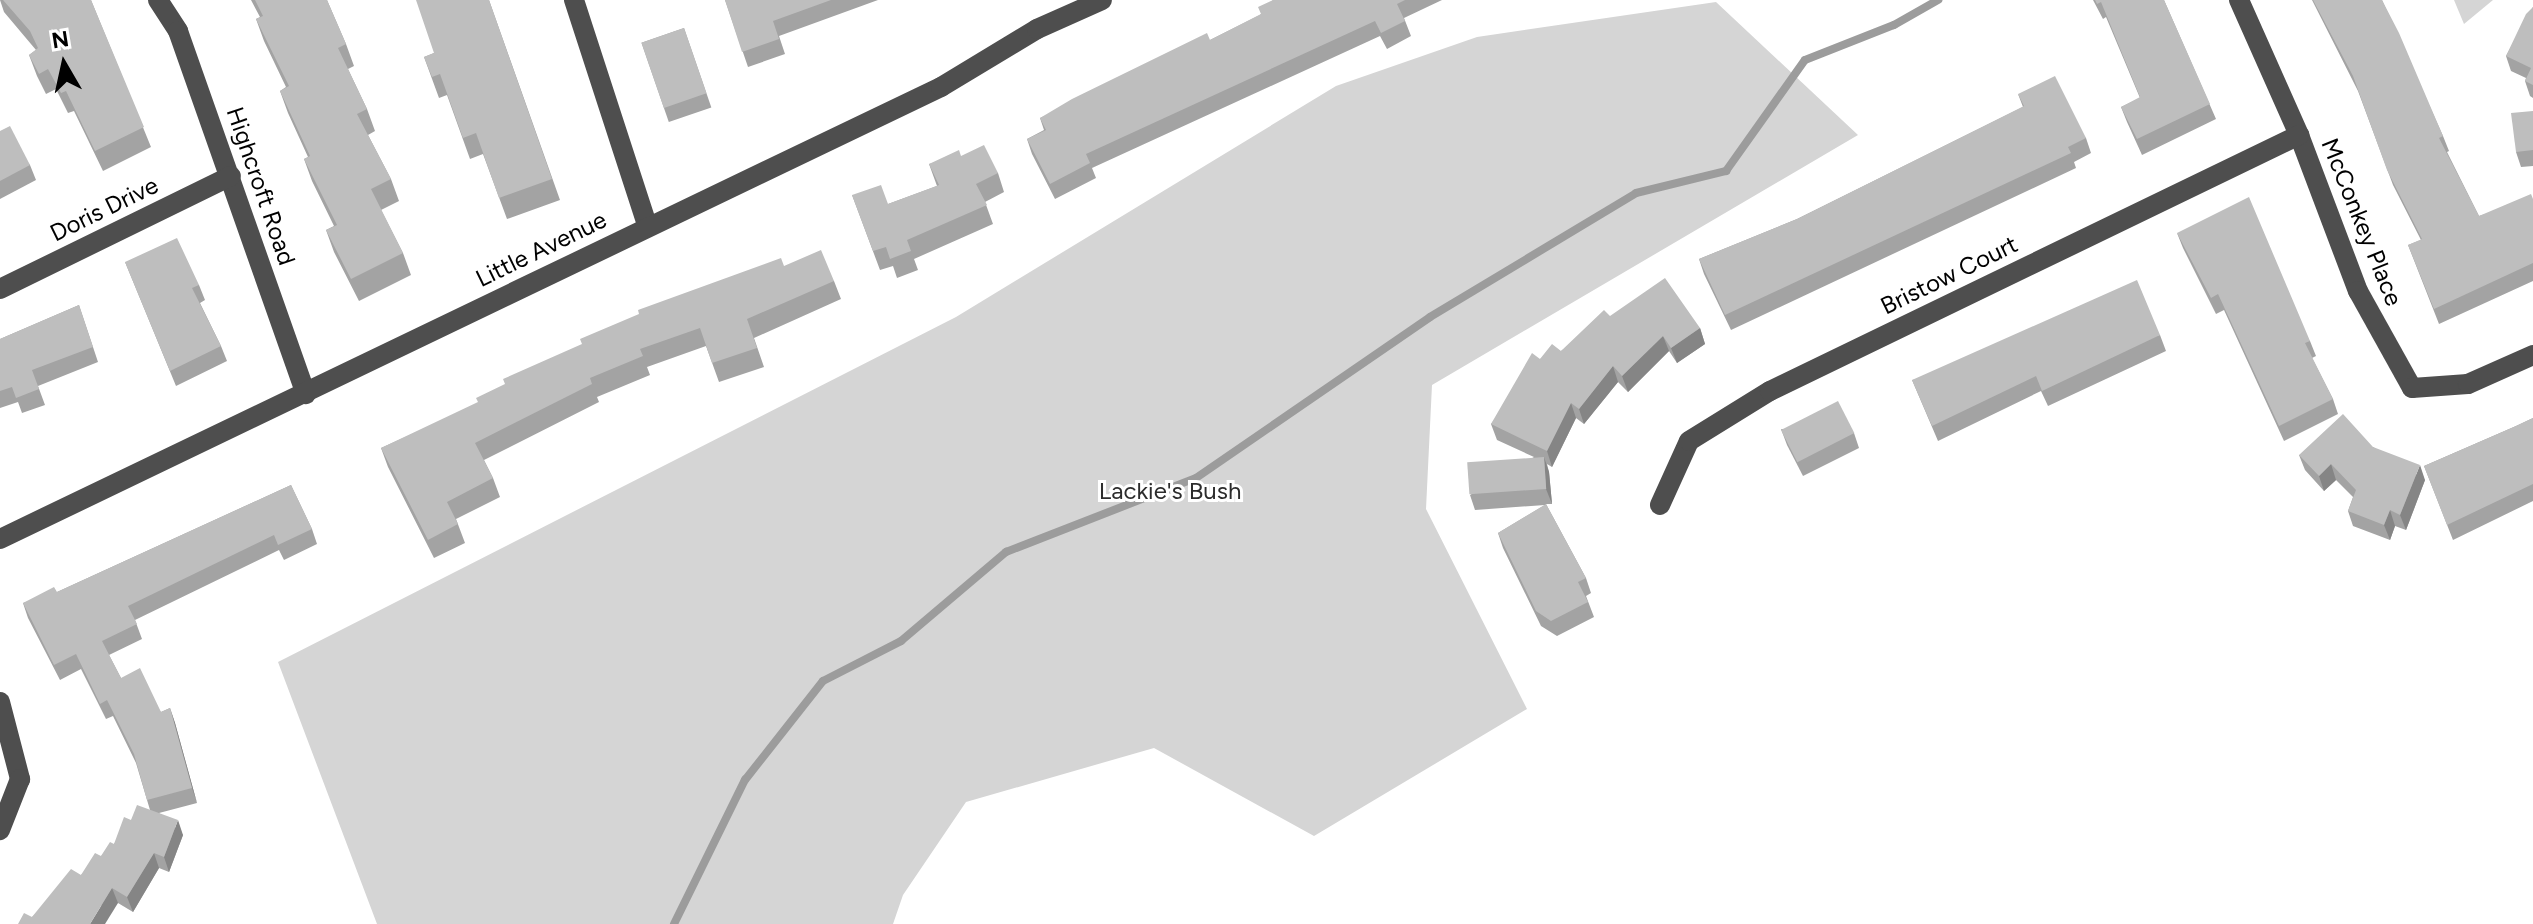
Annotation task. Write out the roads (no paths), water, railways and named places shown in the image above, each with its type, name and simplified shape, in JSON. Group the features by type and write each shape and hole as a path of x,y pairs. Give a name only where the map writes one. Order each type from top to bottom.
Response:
{"street":[{"name":"Highcroft Road","path":"158,0 178,31 306,394"},
{"path":"574,0 647,225"},
{"name":"Little Avenue","path":"0,539 306,394 647,225 941,87 1037,29 1102,0"},
{"name":"McConkey Place","path":"2239,0 2299,135 2358,291 2412,388 2468,384 2533,355"},
{"name":"Bristow Court","path":"1660,505 1689,441 1770,391 2299,135"},
{"name":"Doris Drive","path":"0,289 231,176"},
{"path":"0,702 20,779 0,830"}],"waterway":[{"path":"674,924 745,780 823,681 901,641 1006,552 1196,478 1430,317 1636,193 1726,171 1805,60 1894,25 1938,0"}],"park label":[{"name":"Lackie's Bush","path":"1170,491"}]}
